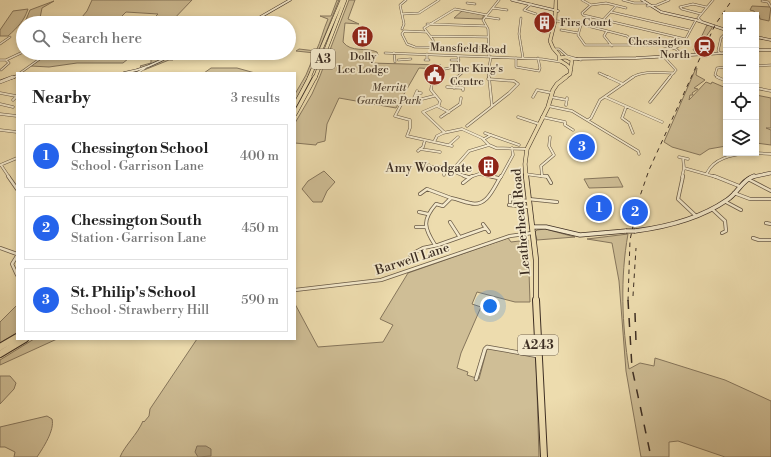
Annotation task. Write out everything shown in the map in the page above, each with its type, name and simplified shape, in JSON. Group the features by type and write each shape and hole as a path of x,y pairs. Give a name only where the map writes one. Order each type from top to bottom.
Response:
{"highway":[{"name":"A3","path":"296,103 307,84 342,0"},
{"name":"A3","path":"296,112 312,83 345,0"},
{"path":"557,0 559,21 552,39 553,44 556,49 571,61"},
{"path":"557,10 550,41 562,63 567,65 570,70"},
{"path":"559,58 566,57"},
{"path":"562,63 571,61"},
{"name":"A243","path":"570,70 571,61"},
{"name":"Leatherhead Road","path":"544,457 538,356 536,260 525,174 527,149 548,106 554,87 567,78 570,70"},
{"path":"0,347 16,338"},
{"path":"0,354 23,340"}],"street":[{"path":"262,16 290,0"},
{"path":"406,0 400,5 403,19 402,36 408,45 434,48 488,48"},
{"path":"402,14 419,13 439,0"},
{"path":"467,3 474,4 472,0"},
{"path":"492,106 488,79 490,57 488,48 488,29 483,21 499,0"},
{"path":"512,0 526,1 532,4 557,10"},
{"path":"582,0 591,4 602,3 626,8"},
{"path":"623,0 634,3 657,5 668,0"},
{"path":"642,0 660,12 690,19 697,19 701,22 723,30"},
{"path":"673,48 683,44 697,19 713,0"},
{"path":"762,1 767,2 771,7"},
{"path":"532,4 524,10 536,14"},
{"path":"591,4 582,13 583,14 685,39"},
{"path":"701,14 682,9 680,7 693,4 706,7"},
{"path":"603,20 616,6"},
{"path":"434,48 433,40 424,28 427,24 438,20 455,8 499,19"},
{"path":"493,8 506,10"},
{"path":"610,12 690,30"},
{"path":"521,18 519,34 524,58"},
{"path":"539,21 543,24 554,26"},
{"path":"559,21 629,37 637,45"},
{"path":"427,24 486,26"},
{"path":"578,33 581,25"},
{"path":"402,30 426,32"},
{"path":"561,30 578,33 587,46 655,44 673,48 683,56 720,53 718,51 720,39 723,35"},
{"path":"607,31 604,36 612,46"},
{"path":"429,36 488,38"},
{"path":"0,44 10,37"},
{"path":"759,38 771,40"},
{"path":"556,49 559,49 567,56 581,60"},
{"path":"759,51 771,50"},
{"name":"Mansfield Road","path":"385,53 516,58 559,58"},
{"path":"394,53 394,60"},
{"path":"571,61 723,53"},
{"path":"398,60 410,59 409,54"},
{"path":"427,54 427,60"},
{"path":"0,60 6,60 16,55"},
{"path":"458,56 458,66"},
{"path":"571,61 665,57"},
{"path":"650,102 676,70 665,57"},
{"path":"516,58 516,67 539,71 540,68 538,58"},
{"name":"Mansfield Road","path":"551,59 562,63"},
{"path":"1,70 8,65 6,60"},
{"path":"21,72 38,60"},
{"path":"138,72 164,60"},
{"path":"451,60 459,60"},
{"path":"759,66 771,65"},
{"path":"454,88 456,78 462,74 462,68 458,66"},
{"path":"444,132 423,113 424,111 437,106 440,102 430,89 439,71 458,66"},
{"path":"723,67 717,68 715,75 716,77 723,80"},
{"path":"599,73 624,84"},
{"path":"588,120 591,118 598,103 604,97 640,74 674,73"},
{"path":"0,82 16,76"},
{"path":"467,126 518,84 514,81 488,79"},
{"path":"447,87 463,88 463,90"},
{"path":"759,89 771,91"},
{"path":"533,97 537,90 567,99 566,104"},
{"path":"413,100 417,92 421,93"},
{"path":"0,93 16,95"},
{"path":"13,100 16,96"},
{"path":"434,96 430,98 413,100 404,99 395,116 410,120 410,128 407,136 452,146"},
{"path":"604,97 662,122"},
{"path":"441,117 461,103 461,98"},
{"path":"0,104 13,107"},
{"path":"437,106 449,112"},
{"path":"548,106 572,111 639,153"},
{"path":"626,107 622,118 629,123 633,133"},
{"path":"0,114 16,116"},
{"path":"518,117 539,124"},
{"path":"542,117 565,122 565,125 573,130"},
{"path":"434,142 437,136 444,132 462,129 484,139 489,145 500,149 527,149"},
{"path":"0,130 16,132"},
{"path":"486,133 520,145"},
{"path":"484,139 490,134"},
{"path":"449,145 458,137"},
{"path":"542,175 541,166 554,155 549,146 550,138"},
{"path":"425,140 419,150 440,152"},
{"path":"429,167 455,167 469,151 489,145"},
{"path":"420,194 427,189 471,204 481,203 489,197 498,178 513,155 512,148"},
{"path":"759,153 771,154"},
{"path":"707,173 709,169 722,159 732,156"},
{"path":"679,157 688,159"},
{"path":"16,158 1,165 16,188"},
{"path":"683,158 684,168 678,199 695,215"},
{"path":"444,168 444,175"},
{"path":"452,168 457,173 468,177"},
{"path":"684,168 707,173 739,186"},
{"path":"532,230 546,227 580,235 654,228 712,209 726,202 747,179 759,174 771,173"},
{"path":"463,183 468,177 479,174 498,178"},
{"path":"525,174 542,175 548,177 551,184"},
{"path":"747,179 771,191"},
{"path":"734,193 750,199 771,199"},
{"path":"435,245 426,227 428,214 436,204 444,206 451,198"},
{"path":"529,207 509,200 557,202"},
{"path":"726,202 741,210"},
{"path":"712,209 722,216 726,222 726,231 722,233"},
{"path":"419,212 428,214"},
{"path":"452,223 459,236"},
{"path":"766,223 771,224"},
{"path":"483,224 489,232"},
{"path":"416,227 426,227"},
{"path":"410,256 414,253 459,236 486,228"},
{"name":"Barwell Lane","path":"296,290 381,280 510,236 532,230"},
{"path":"753,238 759,240 771,240"},
{"path":"0,248 16,255"},
{"path":"410,249 414,253"},
{"path":"16,257 12,264 16,273"},
{"path":"476,379 485,349 487,347 538,356"}],"green space":[{"path":"92,0 192,0 177,16 156,16 158,14 126,12 122,16 83,16"},
{"path":"337,0 339,0 308,77 296,100 296,92 306,75 315,53 296,51 299,49 316,51 328,19 320,16 331,16"},
{"name":"Merritt Gardens Park","path":"349,0 355,0 348,19 359,24 345,23 343,42 350,48 377,52 378,55 370,63 441,65 437,69 419,68 396,108 339,98 327,124 325,141 317,143 316,145 296,143 296,121 312,94"},
{"path":"54,1 42,8 40,16 28,16 30,10"},
{"path":"752,6 771,7 769,21 760,19 759,12 750,10"},
{"path":"28,9 25,16 16,16 15,30 8,36 0,36 0,30 13,11"},
{"path":"463,10 484,15 482,19 454,18"},
{"path":"707,25 712,26 712,28 703,41 700,54 696,54 693,49 696,48"},
{"path":"39,60 127,60 123,63 77,63 49,67 31,66"},
{"path":"151,60 169,60 144,70 140,66 151,63"},
{"path":"211,68 237,68 251,72 205,72"},
{"path":"697,68 696,75 705,80 694,88 698,89 692,93 693,95 690,95 689,100 706,82 711,84 712,82 723,87 723,147 709,149 700,155 672,147 664,142"},
{"path":"759,96 771,98 771,128 766,128 771,130 771,145 759,143"},
{"path":"324,171 335,182 327,191 322,202 313,202 302,189 308,181"},
{"path":"618,177 623,187 589,188 584,179"},
{"path":"545,229 575,237 537,240 535,232 537,230"},
{"path":"628,234 625,251 623,284 623,319 629,369 640,363 654,366 655,358 725,380 771,401 771,457 725,457 678,441 669,442 669,457 641,457 626,371 619,281 612,243 587,239"},
{"path":"508,238 511,242 528,240 530,302 515,302 477,292 472,304 481,307 461,353 457,368 468,372 467,375 479,379 487,349 491,348 536,357 539,457 120,457 143,421 144,422 149,416 150,409 196,340 296,340 296,306 318,347 383,342 393,325 380,319 408,273"},
{"path":"16,306 16,334 0,343 0,322"},
{"path":"32,340 55,340 0,365 0,360"},
{"path":"0,376 10,376 16,383 14,389 0,404"},
{"path":"47,416 52,419 52,428 48,439 37,457 14,457 15,452 5,447 0,447 0,427"}],"shaded area":[{"path":"197,446 206,446 211,449 211,456 198,457 195,452"}],"railway":[{"path":"628,300 630,240 639,199 649,170 715,25 732,0"},
{"path":"633,296 636,248"},
{"path":"628,300 632,368 651,457"},
{"path":"635,313 636,342"}],"place":[{"name":"Firs Court","path":"544,22"},
{"name":"Dolly Lee Lodge","path":"363,36"},
{"name":"Chessington North","path":"705,47"},
{"name":"The King's Centre","path":"434,74"},
{"name":"St. Philip's School","path":"582,147"},
{"name":"Amy Woodgate","path":"488,167"},
{"name":"Chessington School","path":"599,208"},
{"name":"Chessington South","path":"635,212"}]}
